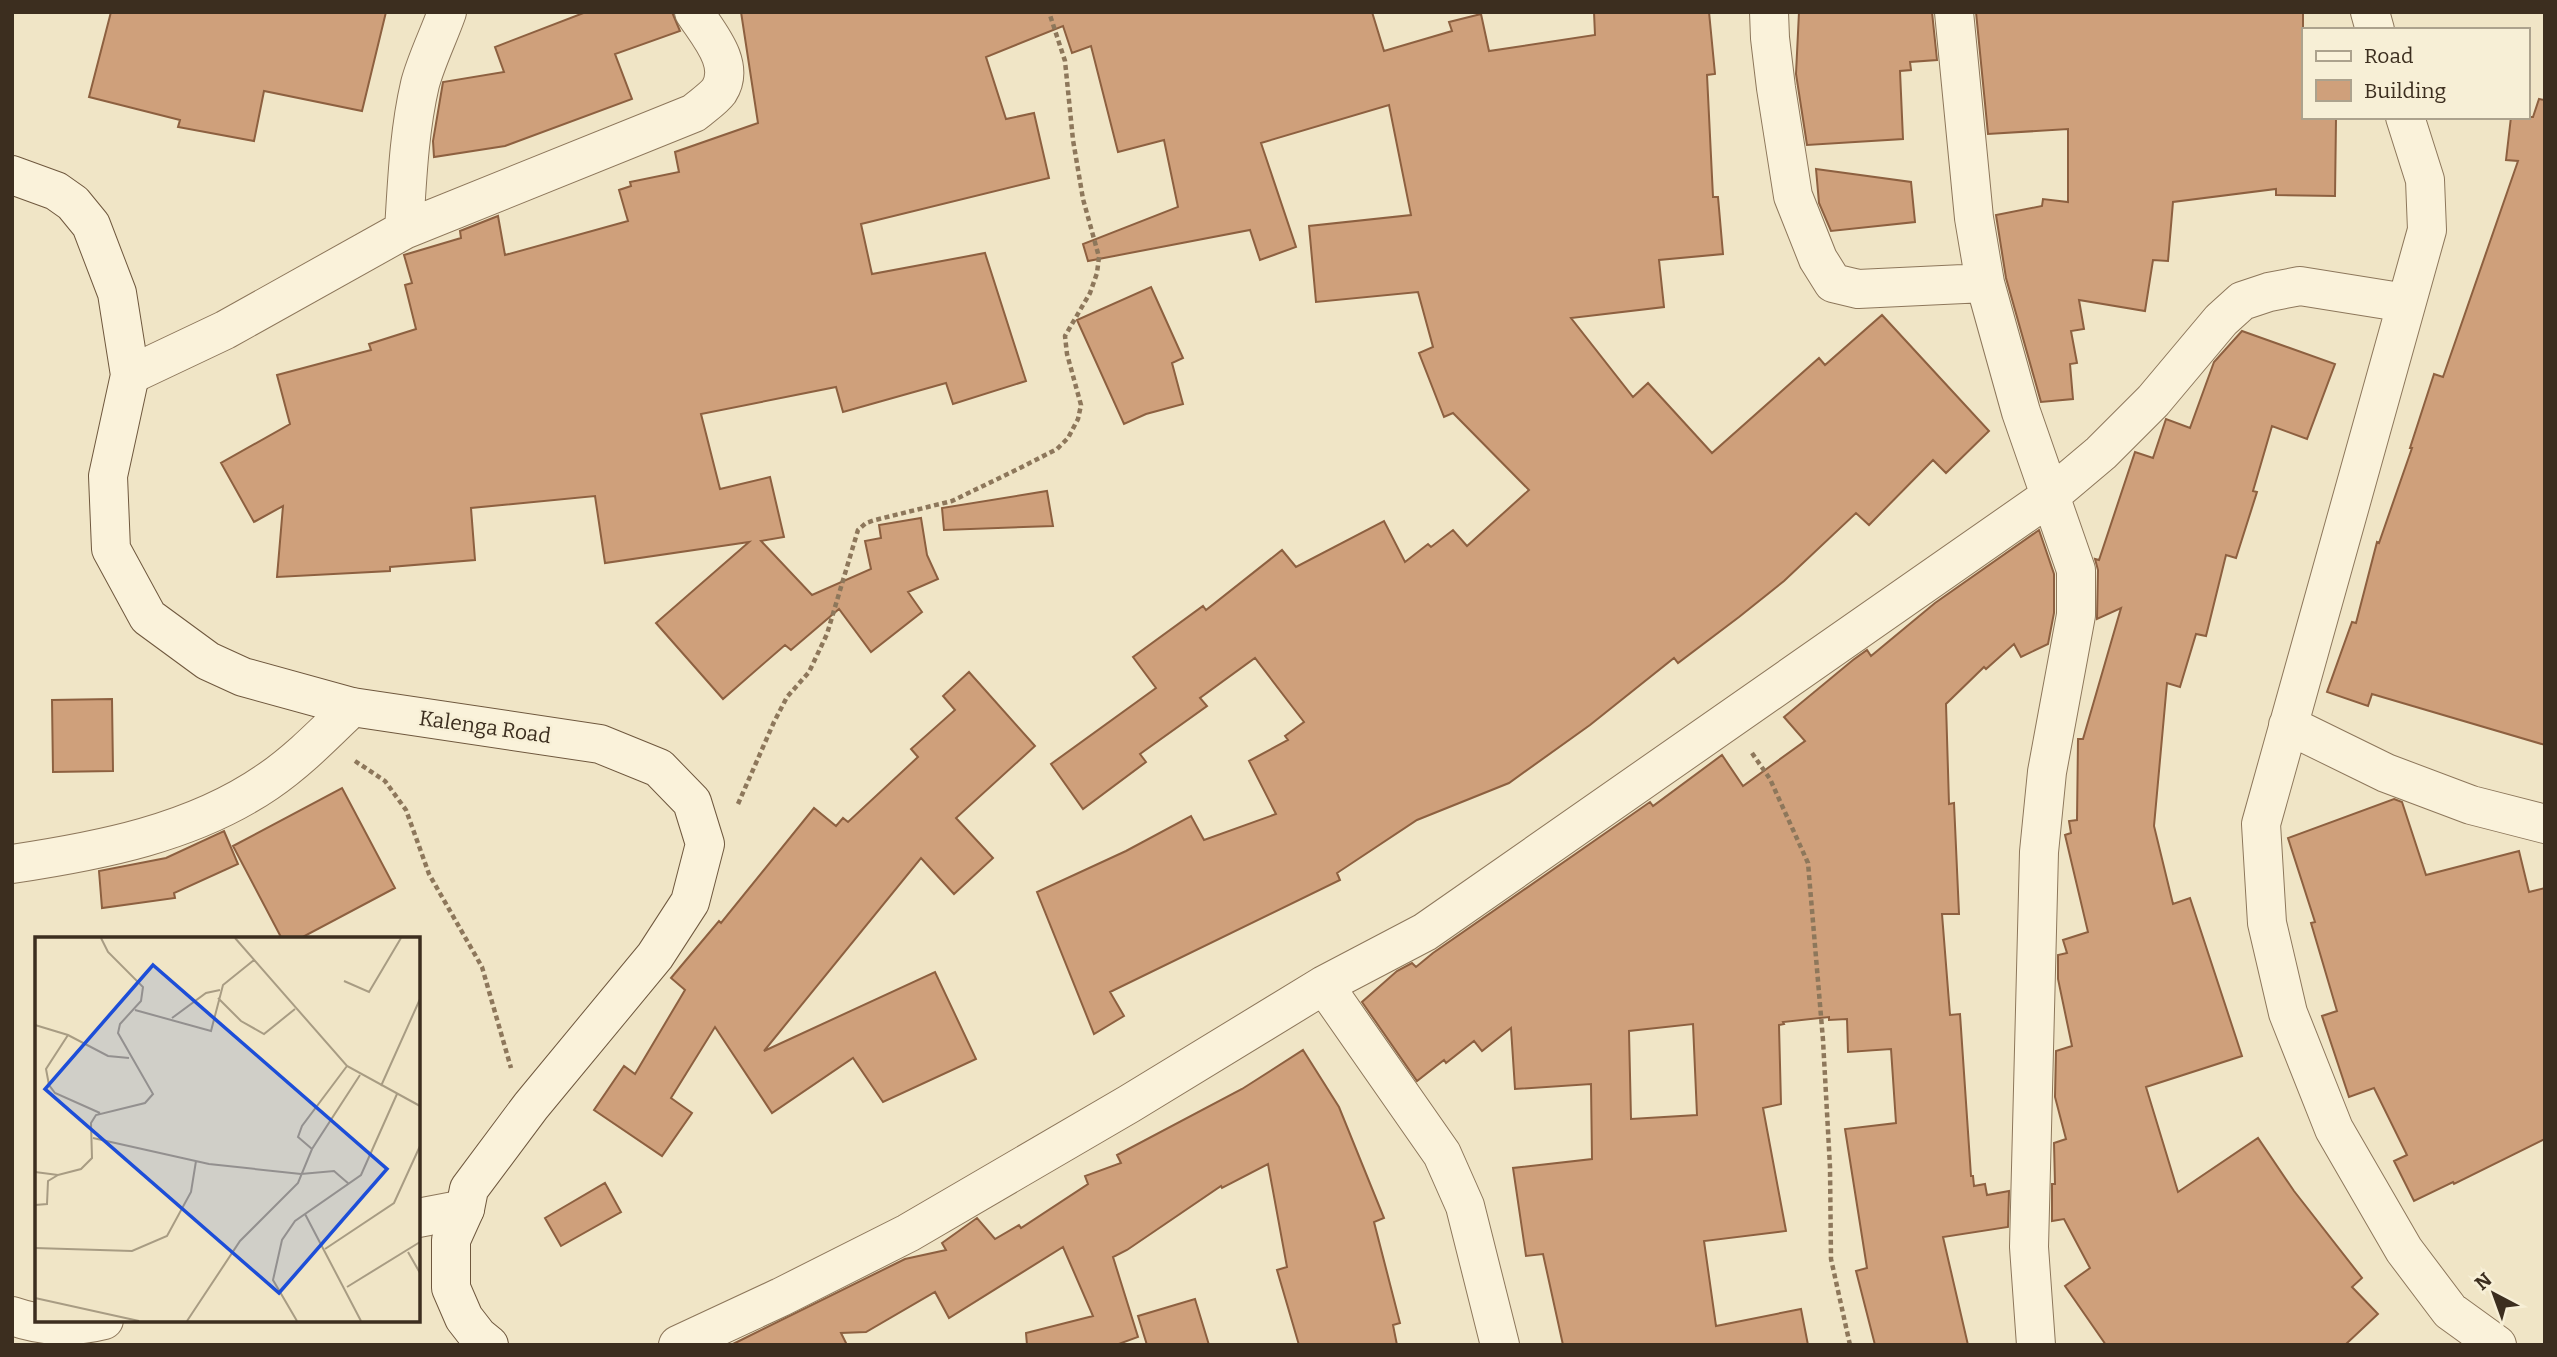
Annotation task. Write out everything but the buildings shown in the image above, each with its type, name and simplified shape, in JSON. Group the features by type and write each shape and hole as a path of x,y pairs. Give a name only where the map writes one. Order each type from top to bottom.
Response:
{"street":[{"path":"404,230 408,166 421,80 447,12"},
{"path":"130,375 236,324 404,230 694,113 718,93 725,79 720,52 694,12"},
{"path":"1769,12 1776,88 1793,196 1818,259 1833,283 1858,289 1985,283"},
{"path":"1954,12 1973,218 1985,283 2021,412 2076,570 2076,615 2047,772 2039,852 2029,1247 2036,1345"},
{"path":"2406,119 2425,180 2427,230 2262,824 2267,923 2288,1013 2333,1129 2404,1250 2450,1311 2497,1345"},
{"name":"Kalenga Road","path":"12,176 56,191 73,203 91,225 117,293 130,375 108,477 111,549 148,617 208,661 243,677 352,707 600,744 659,768 692,802 705,844 690,902 655,956 531,1106 469,1189 466,1209 451,1240 451,1288 464,1318 489,1345"},
{"path":"678,1345 908,1233 1129,1104 1324,985 1425,932 2050,496 2101,453 2153,401 2221,320 2242,302 2269,292 2300,286 2406,303"},
{"path":"12,864 129,842 211,813 267,782 320,739 352,707"},
{"path":"2288,725 2386,773 2470,805 2545,824"},
{"path":"1324,985 1442,1154 1465,1206 1500,1345"},
{"path":"420,1218 466,1209"},
{"path":"32,1329 78,1327 97,1322"}],"path":[{"path":"737,806 787,697 809,671 827,634 858,530 874,520 952,501 1028,464 1057,449 1069,438 1078,419 1081,405 1067,354 1065,336 1090,293 1099,257 1081,187 1065,61 1049,12"},
{"path":"1730,720 1770,779 1808,863 1821,1013 1830,1167 1831,1259 1850,1345"},
{"path":"320,739 386,781 406,810 429,874 482,967 510,1065 531,1106"}]}
